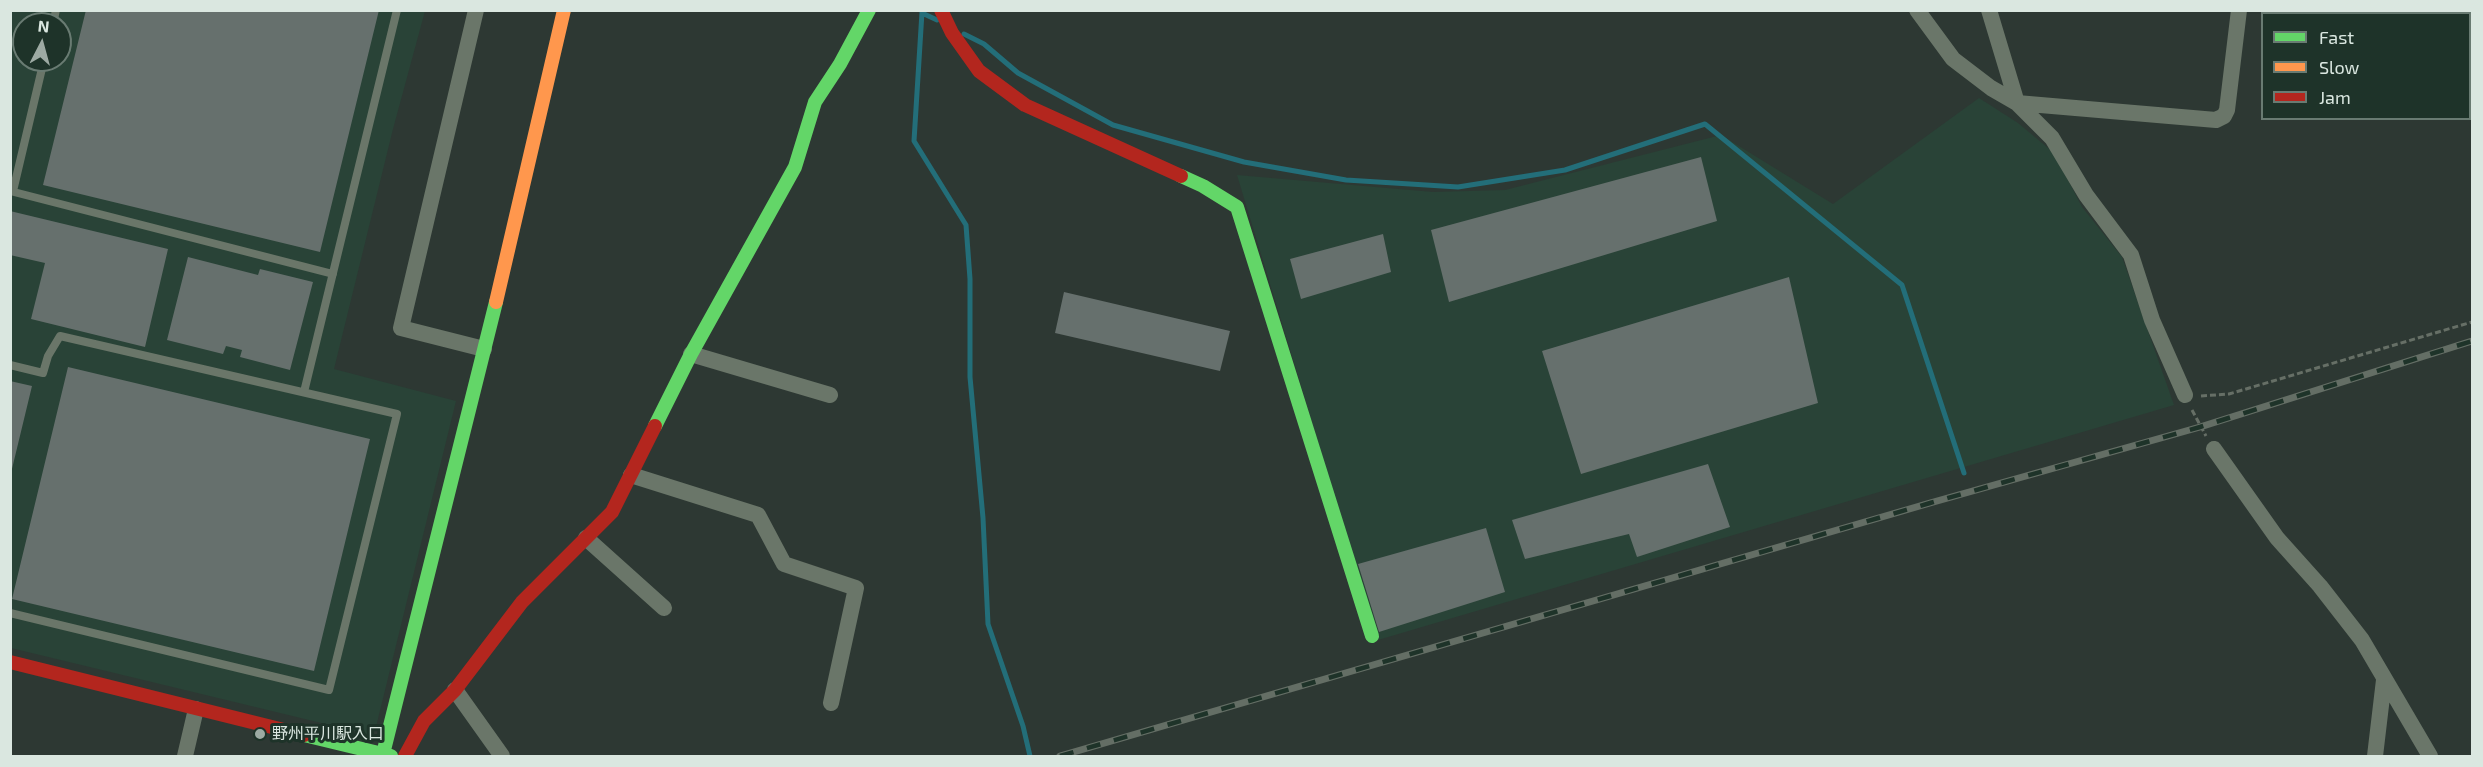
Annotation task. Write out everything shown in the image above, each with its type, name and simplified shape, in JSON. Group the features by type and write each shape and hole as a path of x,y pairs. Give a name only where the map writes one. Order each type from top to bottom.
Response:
{"street":[{"path":"476,10 401,328 484,349"},
{"path":"10,662 387,755 564,10"},
{"path":"405,756 424,722 455,690 522,602 612,512 691,354 795,167 815,102 840,64 869,10"},
{"path":"941,10 952,33 979,71 1025,105 1203,186 1237,207 1372,636"},
{"path":"1917,10 1953,59 1991,88 2017,103 2052,138 2086,195 2131,255 2152,320 2185,395"},
{"path":"1989,10 2017,103"},
{"path":"2017,103 2216,120 2224,116 2227,110 2239,10"},
{"path":"691,354 830,395"},
{"path":"2214,449 2277,538 2320,586 2362,640 2430,756"},
{"path":"631,475 758,515 784,564 856,588 831,703"},
{"path":"586,538 664,608"},
{"path":"2375,756 2384,680"},
{"path":"455,690 502,756"},
{"path":"185,756 196,709"}],"lane":[{"path":"304,392 397,10"},
{"path":"41,72 12,191 333,274"},
{"path":"10,365 42,373 48,356 60,336 397,414 329,690 10,614"}],"path":[{"path":"2185,395 2229,394 2472,322"},
{"path":"2185,395 2214,449"}],"shaded area":[{"path":"11,11 425,11 393,129 334,369 456,401 375,731 367,734 11,648"},
{"path":"1979,98 2018,123 2054,153 2082,207 2122,257 2174,405 1378,640 1237,175 1433,192 1505,190 1721,135 1833,204"}],"building":[{"path":"86,10 379,10 320,252 43,185"},
{"path":"1701,157 1717,221 1449,302 1431,230"},
{"path":"10,211 168,249 145,347 31,319 45,263 10,255"},
{"path":"1383,234 1391,272 1301,299 1290,259"},
{"path":"188,257 258,275 260,269 313,282 290,370 240,357 242,350 226,346 223,354 167,340"},
{"path":"1789,277 1818,403 1581,474 1542,351"},
{"path":"1064,292 1230,331 1220,371 1055,333"},
{"path":"68,367 370,439 314,671 12,599"},
{"path":"10,381 32,386 11,473 10,473"},
{"path":"1708,464 1730,527 1637,557 1629,534 1525,559 1512,520"},
{"path":"1486,528 1505,592 1379,632 1358,564"}],"waterway":[{"path":"922,12 914,141 966,225 970,279 970,377 983,518 988,624 1023,726 1030,756"},
{"path":"922,13 937,20"},
{"path":"964,34 984,44 1018,73 1113,125 1244,162 1346,180 1458,187 1565,170 1705,124 1902,285 1964,473"}],"railway":[{"path":"1060,756 1930,503 2200,427 2472,341"}],"traffic: fast":[{"path":"655,426 691,354 795,167 815,102 840,64 869,10"},
{"path":"1181,176 1203,186 1237,207 1372,636"},
{"path":"383,754 496,302"},
{"path":"304,735 391,756"}],"traffic: slow":[{"path":"496,302 564,10"}],"traffic: jam":[{"path":"941,10 952,33 979,71 1025,105 1181,176"},
{"path":"405,756 424,721 455,690 522,602 612,512 655,426"},
{"path":"10,662 304,735"}],"place":[{"name":"野州平川駅入口","path":"260,734"}]}
